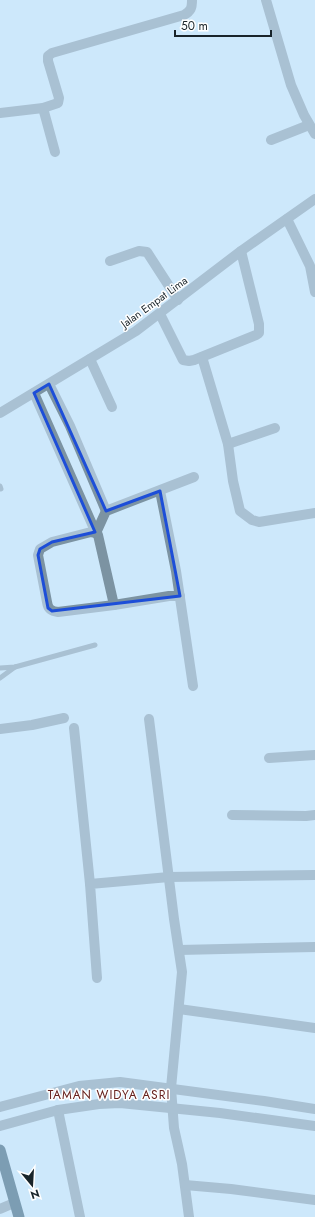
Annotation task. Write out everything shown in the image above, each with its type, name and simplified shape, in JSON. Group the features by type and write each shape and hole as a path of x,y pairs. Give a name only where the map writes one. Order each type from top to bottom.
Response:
{"highway":[{"path":"0,1153 19,1217"}],"street":[{"path":"0,113 43,108 58,103 59,98 48,61 48,56 52,53 184,15 190,12 192,0"},
{"path":"266,0 291,85 297,101 315,134"},
{"path":"43,108 55,152"},
{"path":"271,140 309,125"},
{"name":"Jalan Empat Lima","path":"0,413 136,331 287,218 315,199"},
{"path":"287,218 312,265 315,292"},
{"path":"110,261 139,251 147,252 178,300"},
{"path":"160,314 183,360 188,361 202,357 256,335 259,332 259,324 241,252"},
{"path":"202,357 228,444 233,481 240,511 252,520 259,522 315,514"},
{"path":"90,359 112,407"},
{"path":"48,384 70,426 106,511"},
{"path":"34,393 98,535 114,605"},
{"path":"228,444 275,428"},
{"path":"96,533 106,511 194,477"},
{"path":"160,491 180,596 193,686"},
{"path":"96,533 91,532 52,542 40,549 38,555 48,608 52,611 58,612 169,596 180,596"},
{"path":"0,729 32,725 64,718"},
{"path":"148,719 182,972 179,992 179,1009 172,1088 172,1108 189,1217"},
{"path":"74,728 90,884 97,978"},
{"path":"269,758 315,755"},
{"path":"232,815 315,815"},
{"path":"90,884 169,877 315,877"},
{"path":"179,950 315,947"},
{"path":"179,1009 315,1028"},
{"path":"0,1107 79,1086 120,1082 315,1109"},
{"path":"0,1126 58,1110 111,1103 172,1108 315,1126"},
{"path":"58,1110 80,1217"},
{"path":"185,1185 231,1189 315,1200"},
{"path":"0,1209 14,1202"}],"lane":[{"path":"0,668 15,667 95,645"},
{"path":"0,678 15,667"}],"highlighted area":[{"path":"49,384 106,511 160,491 180,596 52,611 48,608 38,555 40,549 52,542 95,532 34,393"}],"district":[{"name":"TAMAN WIDYA ASRI","path":"109,1095"}]}
